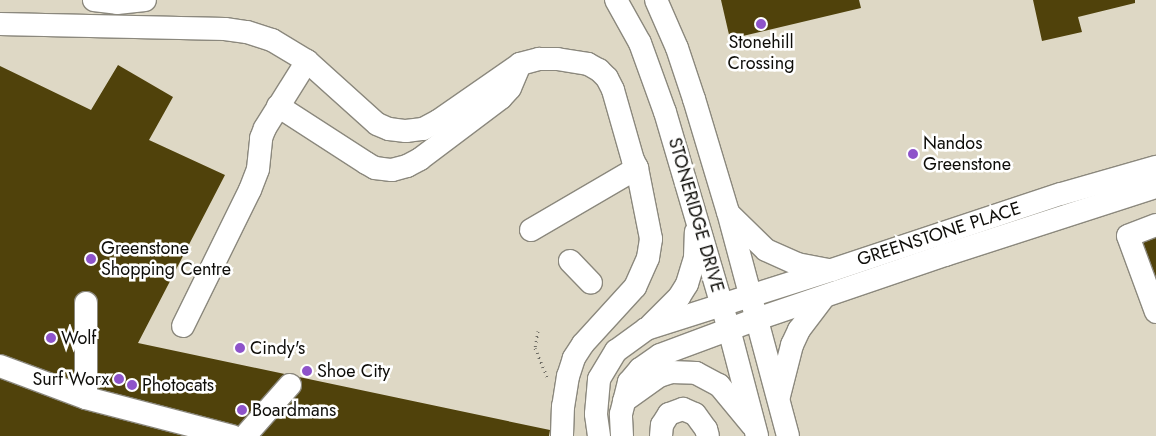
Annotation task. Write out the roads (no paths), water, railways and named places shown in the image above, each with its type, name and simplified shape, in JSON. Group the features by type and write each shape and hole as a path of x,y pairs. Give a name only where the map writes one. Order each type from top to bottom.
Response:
{"street":[{"path":"94,0 117,3 145,0"},
{"name":"STONERIDGE DRIVE","path":"616,0 640,43 651,69 729,329 756,432"},
{"name":"STONERIDGE DRIVE","path":"656,0 677,48 728,212 788,436"},
{"path":"0,24 225,29 247,32 272,40 307,61 376,124 389,129 406,131 423,129 438,121 520,64 539,59 557,59 588,64 599,70 607,78 613,90 634,160 649,224 648,258 635,286 583,344 574,358 568,376 563,406 562,436"},
{"path":"183,326 250,190 258,169 263,132 307,61"},
{"path":"278,106 366,163 375,168 392,170 407,166 420,159 501,98 510,88 520,64"},
{"path":"540,224 634,160"},
{"name":"GREENSTONE PLACE","path":"646,329 832,270 1052,196 1156,167"},
{"name":"GREENSTONE PLACE","path":"622,436 621,414 629,382 649,362 660,355 757,319 1021,230 1156,187"},
{"path":"728,212 766,250 797,264 832,270"},
{"path":"599,436 596,414 599,379 616,350 646,329 679,297 687,284 695,257 696,219"},
{"path":"1156,224 1128,236 1156,312"},
{"path":"570,261 591,282"},
{"path":"779,398 792,345 799,330 822,298"},
{"path":"86,303 86,398"},
{"path":"0,366 86,398 232,436"},
{"path":"624,401 659,376 671,372 696,374 719,385 756,432"},
{"path":"245,436 290,385"},
{"path":"661,436 662,425 669,414 683,409 695,414 706,429 708,436"}],"place":[{"name":"Stonehill Crossing","path":"761,24"},
{"name":"Nandos Greenstone","path":"913,154"},
{"name":"Greenstone Shopping Centre","path":"91,259"},
{"name":"Wolf","path":"51,338"},
{"name":"Cindy's","path":"240,348"},
{"name":"Shoe City","path":"307,371"},
{"name":"Surf Worx","path":"119,379"},
{"name":"Photocats","path":"132,385"},
{"name":"Boardmans","path":"242,410"}]}
